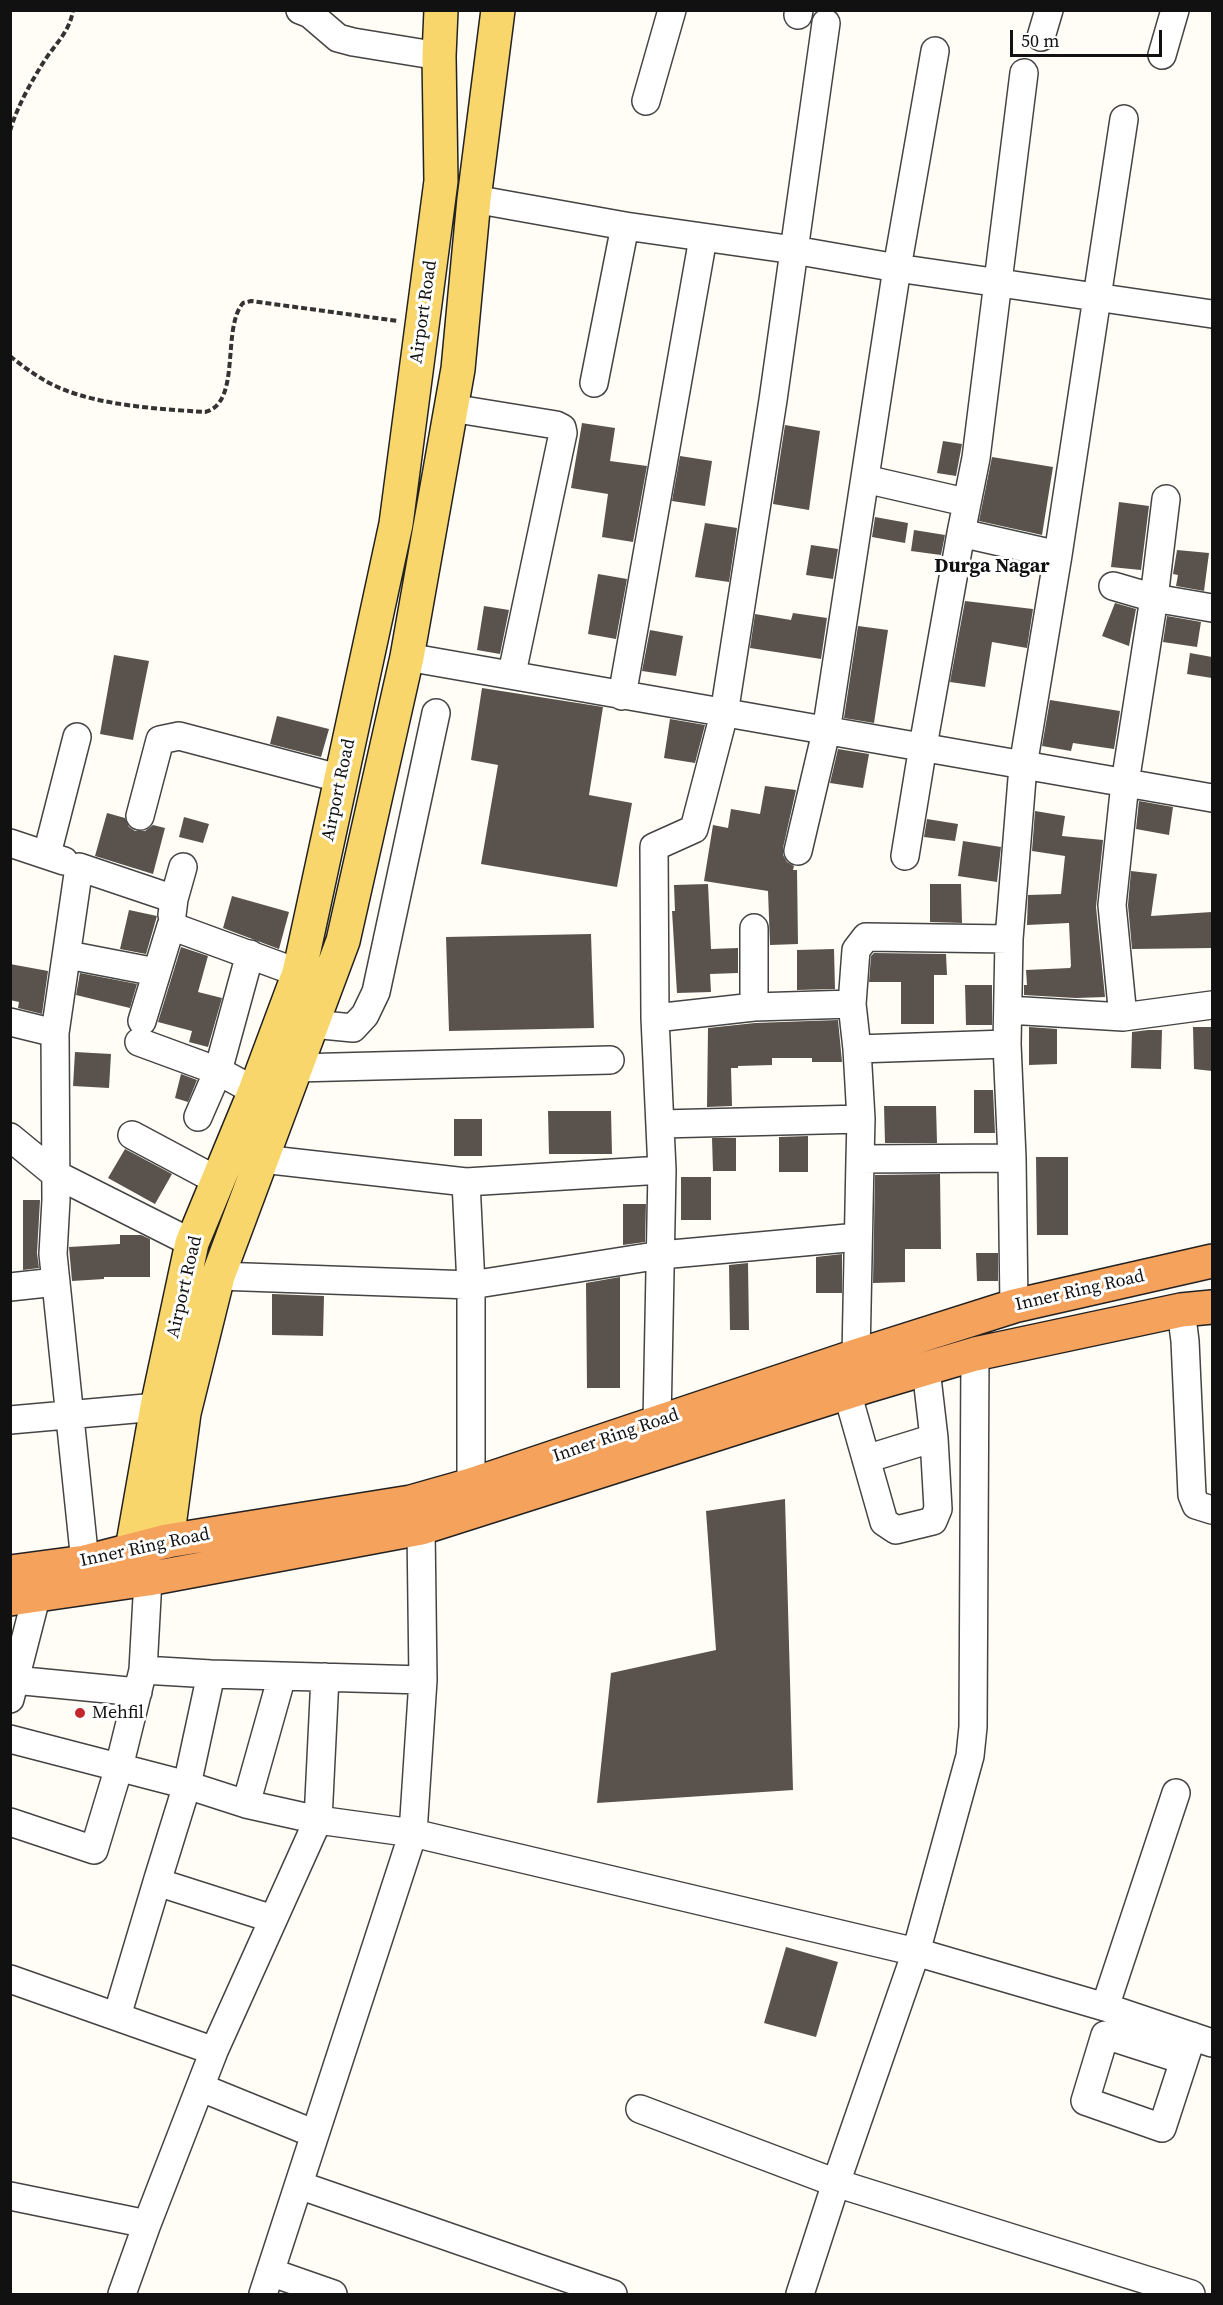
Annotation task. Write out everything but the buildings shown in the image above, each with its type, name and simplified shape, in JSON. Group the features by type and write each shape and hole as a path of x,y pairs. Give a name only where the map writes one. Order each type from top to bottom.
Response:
{"highway":[{"name":"Inner Ring Road","path":"10,1572 85,1562 167,1541 411,1502 471,1485 856,1356 1014,1306 1212,1261"},
{"name":"Inner Ring Road","path":"24,1597 148,1580 421,1528 847,1392 975,1354 1180,1310 1212,1307"}],"main road":[{"name":"Airport Road","path":"132,1549 157,1407 192,1243 255,1091 299,973 396,524 441,181 439,56 441,10"},
{"name":"Airport Road","path":"167,1541 184,1413 218,1276 343,941 407,657 459,369 474,199 498,10"},
{"path":"370,649 407,657"}],"street":[{"path":"300,10 310,14 338,38 439,56"},
{"path":"646,101 672,10"},
{"path":"1041,37 1049,10"},
{"path":"1162,55 1175,10"},
{"path":"657,1422 662,1170 655,1018 654,847 694,829 724,714 773,400 826,23"},
{"path":"798,851 826,732 897,268 935,51"},
{"path":"906,856 923,746 966,502 976,458 1024,73"},
{"path":"1014,1306 1012,1158 1007,1044 1009,939 1023,766 1125,119"},
{"path":"474,199 625,226 1212,314"},
{"path":"594,383 625,226"},
{"path":"622,696 703,238"},
{"path":"451,408 556,425 562,428 563,434 512,673"},
{"path":"865,479 966,502"},
{"path":"1123,1017 1112,905 1125,783 1154,598 1166,500"},
{"path":"961,534 1058,555"},
{"path":"1113,586 1154,598 1212,608"},
{"path":"407,657 512,673 622,696 826,732 923,746 1023,766 1212,798"},
{"path":"312,1024 353,1028 365,1015 376,992 436,713"},
{"path":"140,816 160,740 179,736 342,779"},
{"path":"47,854 77,737"},
{"path":"10,843 174,899"},
{"path":"79,867 55,1033 53,1254 85,1562"},
{"path":"183,867 174,899 171,926 141,1031 255,1091"},
{"path":"171,926 299,973"},
{"path":"754,928 754,1007"},
{"path":"856,1356 861,1119 852,1004 856,950 866,937 1009,939"},
{"path":"198,1117 218,1071 250,954"},
{"path":"68,955 156,972"},
{"path":"655,1018 754,1007 852,1004"},
{"path":"1008,1010 1123,1017 1212,1005"},
{"path":"10,1022 55,1033"},
{"path":"857,1048 1007,1044"},
{"path":"296,1068 609,1060"},
{"path":"661,1124 861,1119"},
{"path":"132,1135 218,1181"},
{"path":"10,1137 55,1174 192,1243"},
{"path":"860,1159 1012,1158"},
{"path":"262,1159 465,1182 662,1170"},
{"path":"465,1182 471,1285 471,1485"},
{"path":"218,1276 471,1285 662,1255 858,1237"},
{"path":"10,1287 56,1282"},
{"path":"1180,1310 1185,1341 1192,1495 1196,1505 1212,1510"},
{"path":"800,2295 916,1952 970,1756 973,1727 975,1354"},
{"path":"847,1392 884,1522 896,1530 933,1521 938,1509 934,1437 926,1369"},
{"path":"10,1420 157,1407"},
{"path":"866,1459 934,1437"},
{"path":"333,2295 267,2283 413,1833 423,1680 421,1528"},
{"path":"10,1821 94,1851 119,1767 140,1681 148,1580"},
{"path":"24,1597 12,1689 211,1674 423,1680"},
{"path":"117,2016 187,1785 211,1674"},
{"path":"246,1804 282,1676"},
{"path":"122,2295 147,2224 202,2088 214,2051 318,1820 326,1677"},
{"path":"10,1739 187,1785 246,1804 318,1820 413,1833 916,1952 1105,2007 1196,2046"},
{"path":"1105,2007 1176,1792"},
{"path":"157,1882 273,1919"},
{"path":"10,1979 214,2051"},
{"path":"202,2088 315,2134"},
{"path":"640,2109 836,2183 1191,2295"},
{"path":"298,2185 612,2295"},
{"path":"10,2196 147,2224"}],"path":[{"path":"10,131 15,113 43,62 66,33 73,10"},
{"path":"10,356 29,372 62,389 98,399 155,409 205,412 212,410 227,387 233,319 243,303 311,308 422,325"}],"place":[{"name":"Mehfil","path":"80,1713"}],"district":[{"name":"Durga Nagar","path":"992,567"}]}
